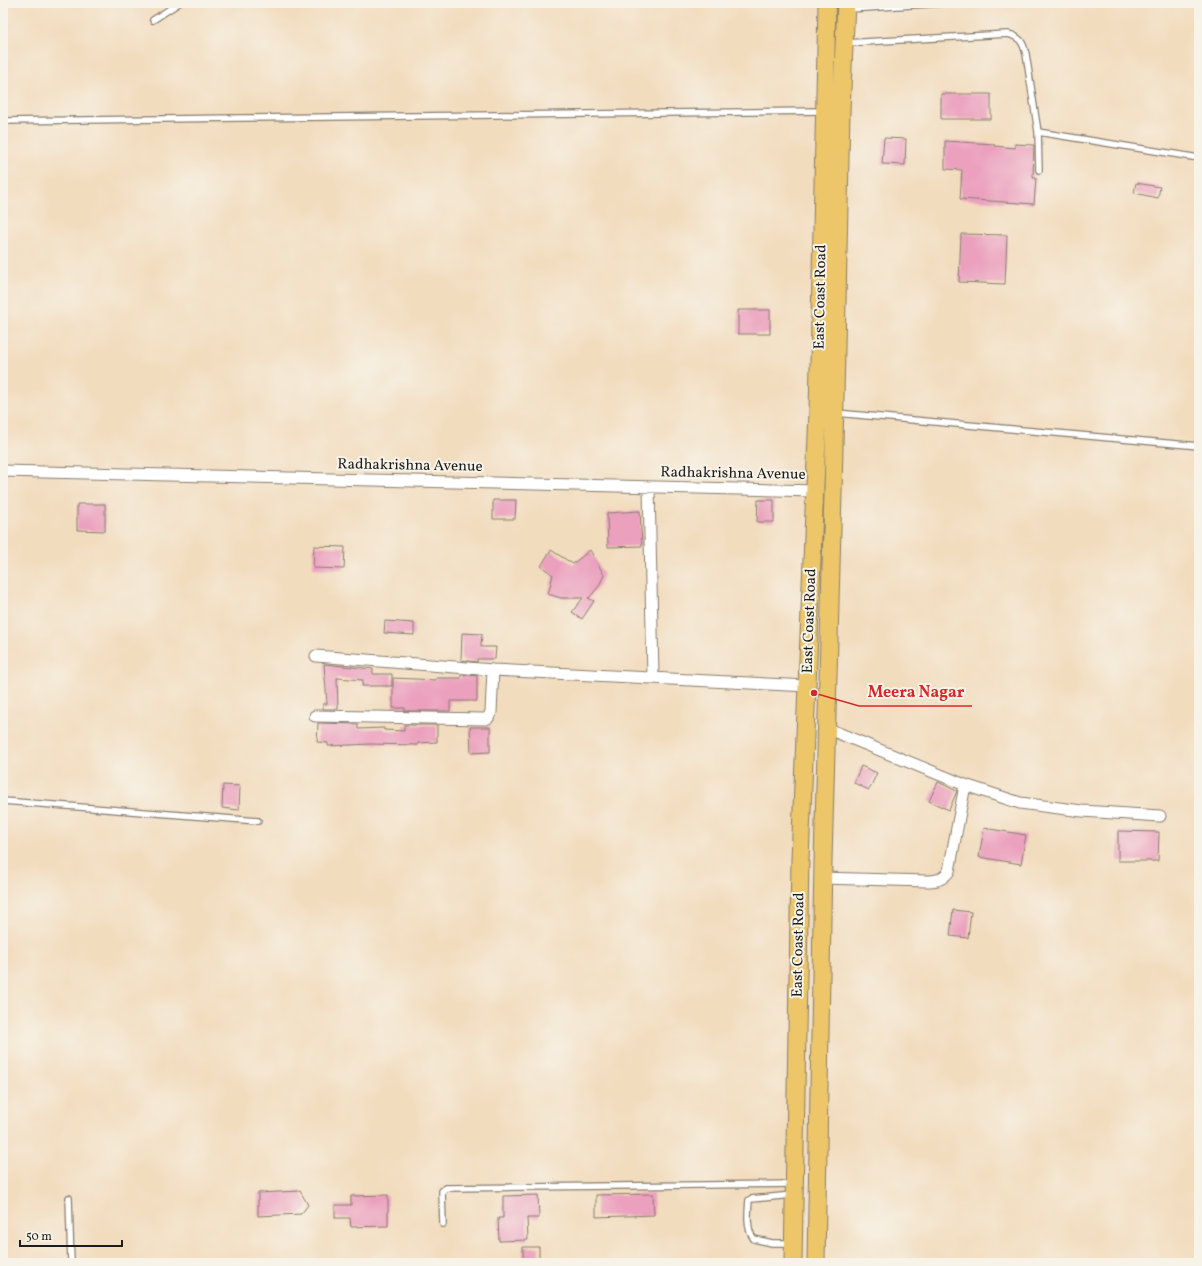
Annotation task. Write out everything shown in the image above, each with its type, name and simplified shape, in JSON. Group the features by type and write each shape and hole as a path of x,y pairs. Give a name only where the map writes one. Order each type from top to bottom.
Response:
{"main road":[{"name":"East Coast Road","path":"793,1263 800,860 808,686 822,278 827,3"},
{"name":"East Coast Road","path":"816,1263 822,878 845,6"}],"street":[{"name":"Radhakrishna Avenue","path":"3,471 815,490"},
{"path":"650,487 654,678"},
{"path":"316,656 493,670 808,686"},
{"path":"315,716 485,719 490,716 491,712 493,670"},
{"path":"826,728 965,785 1020,803 1082,811 1160,816"},
{"path":"822,878 938,881 944,878 949,870 965,785"}],"lane":[{"path":"153,20 179,3"},
{"path":"845,6 944,3"},
{"path":"844,43 1008,34 1017,36 1023,43 1026,54 1038,132 1039,170"},
{"path":"3,121 824,111"},
{"path":"1038,132 1199,158"},
{"path":"834,413 1199,446"},
{"path":"3,801 258,821"},
{"path":"443,1224 442,1191 446,1188 794,1190"},
{"path":"794,1190 751,1198 749,1200 748,1217 751,1234 754,1239 772,1243 794,1243"},
{"path":"69,1198 71,1263"}],"building":[{"path":"941,94 991,94 991,119 941,119"},
{"path":"884,138 906,139 905,165 882,164"},
{"path":"945,141 994,144 994,146 1015,148 1015,144 1034,145 1033,178 1036,178 1034,204 960,199 962,170 945,169"},
{"path":"1136,183 1160,187 1158,198 1134,193"},
{"path":"961,234 1007,235 1005,284 959,282"},
{"path":"738,310 770,310 770,334 738,334"},
{"path":"493,500 516,500 515,519 493,519"},
{"path":"758,500 774,500 774,522 757,522"},
{"path":"77,504 105,504 105,531 77,530"},
{"path":"640,511 642,546 608,547 607,513"},
{"path":"314,546 345,547 344,569 313,568"},
{"path":"551,550 573,564 590,550 604,575 599,586 588,598 594,601 582,619 572,612 583,598 561,598 548,594 553,575 541,566"},
{"path":"385,621 414,623 414,635 384,633"},
{"path":"462,633 482,634 481,647 496,647 495,659 477,659 477,662 461,660"},
{"path":"324,664 373,669 373,674 392,674 392,686 362,686 363,680 337,678 338,709 323,709 323,704 327,704"},
{"path":"461,674 477,676 477,701 450,701 450,711 405,711 405,708 393,708 393,678 436,680 436,678 461,678"},
{"path":"318,723 358,724 358,729 384,728 384,730 404,731 404,725 437,725 437,742 418,743 418,745 371,744 328,746 328,743 317,742"},
{"path":"470,727 490,727 490,752 471,753"},
{"path":"861,766 877,773 869,790 854,783"},
{"path":"938,782 957,791 949,810 929,801"},
{"path":"223,785 240,786 239,810 222,808"},
{"path":"984,828 1026,835 1021,864 979,857"},
{"path":"1118,831 1159,832 1158,861 1118,861"},
{"path":"953,910 971,912 968,938 950,936"},
{"path":"300,1191 308,1205 301,1214 258,1216 258,1193"},
{"path":"653,1194 654,1215 596,1217 596,1195"},
{"path":"388,1195 388,1226 351,1227 350,1218 335,1218 335,1205 351,1205 351,1196"},
{"path":"538,1195 539,1218 527,1218 528,1240 499,1241 498,1218 503,1218 503,1196"},
{"path":"523,1247 539,1247 539,1261 523,1261"}],"place":[{"name":"Meera Nagar","path":"814,693"}]}
